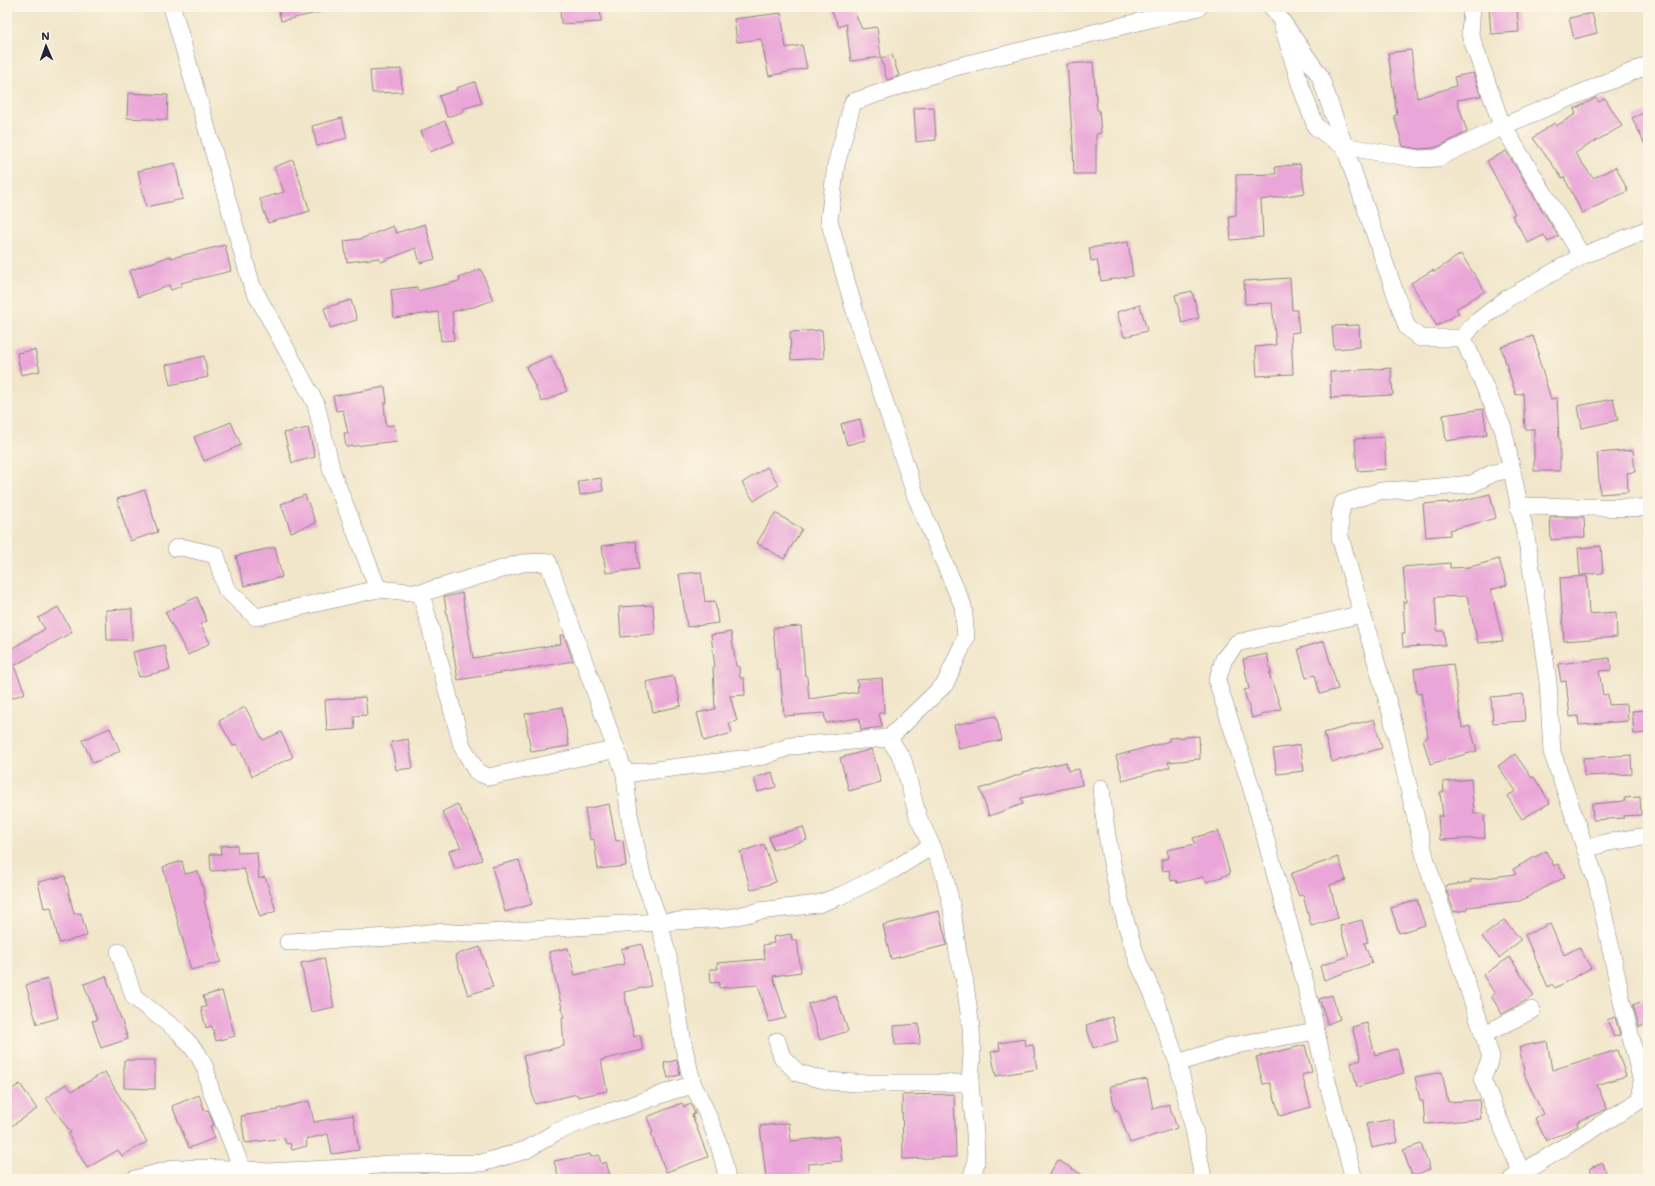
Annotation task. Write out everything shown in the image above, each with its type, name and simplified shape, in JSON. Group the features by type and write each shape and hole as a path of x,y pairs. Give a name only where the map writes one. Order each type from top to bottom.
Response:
{"street":[{"path":"172,7 252,286 316,404 332,472 378,589"},
{"path":"625,774 764,756 791,746 889,738 946,684 966,637 964,606 916,497 855,312 829,220 836,165 853,102 955,67 1199,7"},
{"path":"1272,7 1320,76 1407,327 1420,338 1463,338"},
{"path":"1472,7 1470,34 1503,126 1582,256"},
{"path":"1343,146 1418,159 1438,158 1503,126 1648,65"},
{"path":"1463,338 1473,325 1508,298 1582,256 1648,229"},
{"path":"1463,338 1502,428 1512,469 1518,506 1527,542 1540,625 1548,682 1552,752 1598,883 1622,1002 1644,1075 1642,1099 1517,1177 1482,1079 1491,1057 1426,861 1391,712 1340,537 1340,515 1343,503 1380,491 1472,484 1493,473 1512,469"},
{"path":"1518,506 1648,508"},
{"path":"176,548 181,547 216,555 226,589 256,617 378,589 421,593 522,563 548,562 625,774 629,814 642,875 659,922 668,957 684,1048 694,1085 707,1113 720,1152 726,1179"},
{"path":"421,593 462,746 477,772 489,776 617,749"},
{"path":"1354,1179 1327,1081 1306,986 1253,793 1217,681 1224,659 1237,643 1362,614"},
{"path":"889,738 903,760 918,817 943,870 952,908 958,954 964,977 971,1027 972,1054 970,1083 975,1133 976,1163 972,1179"},
{"path":"1101,788 1103,810 1113,866 1127,924 1139,964 1154,996 1163,1026 1178,1063 1195,1134 1203,1179"},
{"path":"1585,849 1610,842 1648,836"},
{"path":"288,942 392,937 438,932 471,934 728,918 760,911 818,904 842,895 893,870 932,846"},
{"path":"119,952 134,997 179,1032 198,1054 206,1070 210,1088 223,1117 242,1169"},
{"path":"1484,1035 1532,1010"},
{"path":"1178,1063 1230,1046 1316,1031"},
{"path":"777,1041 782,1057 798,1073 828,1081 856,1083 970,1083"},
{"path":"134,1179 176,1168 242,1169 267,1172 347,1168 389,1164 482,1163 526,1150 556,1132 593,1117 627,1107 671,1091 694,1085"}],"building":[{"path":"278,7 321,7 321,12 281,21"},
{"path":"560,7 600,7 601,22 561,24"},
{"path":"830,7 852,7 862,29 877,27 881,57 851,61 846,24 839,27"},
{"path":"1489,7 1517,7 1519,32 1491,34"},
{"path":"781,13 786,48 802,45 807,68 769,76 761,39 737,42 734,19"},
{"path":"1592,13 1597,33 1574,39 1569,18"},
{"path":"1411,50 1417,98 1456,86 1454,77 1473,73 1481,96 1457,100 1467,132 1440,146 1419,149 1403,146 1394,116 1397,115 1388,53"},
{"path":"892,55 899,76 887,80 881,58"},
{"path":"1093,62 1097,110 1099,110 1101,133 1096,134 1096,174 1074,174 1067,64"},
{"path":"401,69 402,92 372,93 370,71"},
{"path":"475,82 482,103 462,109 463,112 447,117 439,96 457,90 456,88"},
{"path":"128,93 168,95 167,120 127,118"},
{"path":"1596,98 1599,102 1605,98 1622,126 1575,153 1593,178 1616,167 1628,191 1582,213 1564,177 1562,178 1533,138 1554,123 1556,126 1576,114 1574,109"},
{"path":"934,107 936,140 916,142 914,108"},
{"path":"1648,111 1648,151 1632,118"},
{"path":"342,118 347,138 317,146 312,126"},
{"path":"445,121 454,142 430,152 421,131"},
{"path":"1506,151 1558,236 1548,242 1544,235 1528,243 1512,215 1515,214 1487,161"},
{"path":"293,160 310,211 268,223 260,199 284,192 274,167"},
{"path":"175,163 183,199 146,207 138,171"},
{"path":"1300,164 1305,193 1261,200 1263,237 1231,240 1229,216 1236,215 1236,175 1276,174 1275,167"},
{"path":"425,224 435,259 420,263 416,248 381,262 379,258 347,262 344,241 360,239 393,226 396,233"},
{"path":"1128,242 1133,276 1101,281 1097,260 1091,261 1089,248"},
{"path":"225,245 231,271 181,283 182,286 171,290 169,285 138,297 129,271 170,256 171,258"},
{"path":"1461,254 1485,291 1456,309 1459,313 1437,326 1411,283 1433,270 1434,272"},
{"path":"481,269 493,300 471,308 452,312 454,340 441,341 438,312 394,318 391,290 417,287 417,291 460,281 459,278"},
{"path":"1290,278 1292,310 1297,310 1299,332 1291,333 1293,374 1257,376 1255,347 1276,345 1272,303 1245,304 1244,281"},
{"path":"1192,291 1199,318 1182,323 1175,295"},
{"path":"351,300 357,320 330,328 324,308"},
{"path":"1140,305 1147,331 1124,337 1117,312"},
{"path":"1359,325 1360,347 1334,349 1332,326"},
{"path":"822,330 824,358 791,360 790,332"},
{"path":"1533,336 1551,399 1557,398 1560,439 1560,471 1534,471 1534,429 1525,429 1523,393 1516,395 1501,347"},
{"path":"35,350 40,371 21,375 17,353"},
{"path":"204,356 208,377 170,385 166,365"},
{"path":"551,356 567,391 542,402 526,367"},
{"path":"1391,368 1393,395 1331,398 1330,372"},
{"path":"385,387 387,403 384,403 386,426 394,425 397,441 346,447 344,433 348,433 343,410 336,411 333,396"},
{"path":"1613,399 1618,420 1582,428 1578,406"},
{"path":"1483,409 1487,435 1446,441 1443,415"},
{"path":"860,419 865,440 847,445 841,424"},
{"path":"231,422 241,445 204,461 194,437"},
{"path":"308,428 315,457 292,463 284,433"},
{"path":"1384,437 1386,469 1357,471 1355,439"},
{"path":"1633,450 1635,472 1627,473 1628,492 1600,494 1597,453"},
{"path":"767,467 779,485 754,501 742,483"},
{"path":"601,478 603,491 580,495 578,481"},
{"path":"145,490 158,532 130,541 117,499"},
{"path":"1490,494 1496,518 1450,530 1450,535 1426,537 1423,504 1448,502 1448,504"},
{"path":"305,495 316,523 291,532 281,504"},
{"path":"775,513 802,529 784,559 757,543"},
{"path":"1550,517 1584,517 1585,537 1551,540"},
{"path":"636,541 639,569 606,573 602,546"},
{"path":"1601,546 1603,573 1580,575 1578,548"},
{"path":"275,547 282,577 244,586 236,556"},
{"path":"1499,559 1507,585 1491,590 1503,641 1478,643 1467,596 1435,597 1437,631 1444,631 1445,645 1403,647 1402,633 1405,633 1403,602 1406,602 1403,567 1450,563 1450,568 1470,567"},
{"path":"701,572 705,602 715,601 718,623 687,627 679,574"},
{"path":"1587,576 1589,614 1616,612 1617,637 1564,641 1560,578"},
{"path":"462,593 473,658 561,644 560,635 564,635 573,661 458,680 444,597"},
{"path":"197,597 207,621 200,624 210,643 188,655 165,612"},
{"path":"653,605 655,634 621,637 619,607"},
{"path":"58,607 72,632 14,666 25,693 7,700 7,649 9,650 45,629 38,618"},
{"path":"132,609 132,640 107,640 106,610"},
{"path":"801,626 805,676 807,676 809,699 858,692 857,680 882,678 884,713 879,713 882,727 861,730 859,718 826,723 824,713 784,716 780,670 777,670 773,628"},
{"path":"731,632 736,666 739,666 740,678 744,678 745,695 730,696 737,721 729,723 732,733 704,741 697,713 715,709 713,667 715,667 711,635"},
{"path":"1324,641 1338,689 1320,694 1315,675 1306,678 1298,649"},
{"path":"164,645 170,670 139,677 133,652"},
{"path":"1267,654 1271,673 1269,673 1281,709 1252,718 1244,690 1249,689 1243,659"},
{"path":"1610,658 1611,670 1599,671 1603,695 1608,694 1609,705 1627,704 1628,721 1579,725 1578,716 1570,717 1566,681 1561,682 1558,664"},
{"path":"1453,664 1462,728 1470,726 1477,751 1430,764 1423,739 1428,737 1421,693 1417,694 1414,669"},
{"path":"674,676 681,706 653,712 646,682"},
{"path":"1523,694 1525,721 1493,723 1491,697"},
{"path":"365,697 367,715 354,716 355,729 327,731 325,700"},
{"path":"245,707 263,740 281,732 293,757 252,776 237,744 233,746 219,721"},
{"path":"562,707 569,746 531,752 525,714"},
{"path":"1648,710 1648,733 1634,734 1632,711"},
{"path":"996,716 1002,740 959,749 954,725"},
{"path":"1374,719 1382,748 1332,762 1324,733"},
{"path":"110,728 120,751 93,763 82,740"},
{"path":"1199,736 1200,759 1168,762 1170,767 1123,781 1116,756 1169,741 1169,738"},
{"path":"408,739 413,768 396,770 391,742"},
{"path":"1300,745 1304,771 1277,774 1273,749"},
{"path":"872,749 881,782 849,791 840,758"},
{"path":"1515,754 1532,778 1534,777 1550,803 1522,819 1507,796 1516,791 1498,766"},
{"path":"1631,755 1632,774 1584,776 1583,758"},
{"path":"1066,762 1068,771 1079,769 1082,785 1021,798 1023,804 989,816 980,789 1024,773 1023,772"},
{"path":"772,772 776,787 758,792 754,778"},
{"path":"1471,779 1474,814 1484,814 1485,838 1440,840 1438,816 1443,816 1440,792 1444,792 1443,782"},
{"path":"1640,797 1641,815 1623,816 1624,818 1593,820 1592,804 1625,801 1624,798"},
{"path":"457,804 473,832 482,860 455,869 449,851 461,847 442,812"},
{"path":"609,804 616,841 623,840 626,866 598,869 594,839 590,840 585,809"},
{"path":"803,827 807,840 773,850 769,837"},
{"path":"1218,831 1230,874 1206,882 1204,877 1177,883 1176,880 1171,881 1169,870 1163,871 1161,860 1169,858 1167,850 1195,844 1193,838"},
{"path":"764,844 776,882 751,890 740,852"},
{"path":"237,845 238,853 257,852 259,879 265,877 276,911 260,917 244,869 211,871 210,854 221,854 220,846"},
{"path":"1546,851 1554,866 1558,864 1565,877 1520,901 1467,907 1467,910 1454,912 1445,886 1471,882 1470,880 1516,874 1513,869"},
{"path":"1338,857 1346,880 1330,885 1338,918 1311,926 1303,895 1299,896 1290,874"},
{"path":"519,860 532,904 505,912 492,867"},
{"path":"182,861 185,874 198,871 206,900 204,901 221,962 191,970 163,867"},
{"path":"65,876 74,914 81,913 87,936 59,943 51,907 44,908 38,882"},
{"path":"1417,900 1425,925 1399,933 1391,908"},
{"path":"939,911 947,945 891,959 883,925"},
{"path":"1362,920 1368,942 1364,943 1372,963 1324,980 1320,966 1349,956 1340,926"},
{"path":"1504,920 1521,940 1499,958 1482,937"},
{"path":"1550,924 1564,955 1579,947 1591,968 1555,988 1552,984 1548,987 1525,935"},
{"path":"791,934 792,940 797,940 801,972 773,976 786,1018 769,1022 758,985 719,988 719,982 711,983 710,969 718,969 717,963 765,959 763,945 774,943 773,937"},
{"path":"642,944 651,986 624,992 634,1037 640,1035 643,1050 601,1060 607,1091 578,1097 577,1094 535,1104 523,1056 564,1046 562,1017 564,1017 549,952 568,948 575,975 625,964 621,949"},
{"path":"480,947 493,987 468,995 455,955"},
{"path":"1510,957 1534,996 1502,1014 1491,996 1495,994 1483,975"},
{"path":"324,958 334,1007 311,1012 301,963"},
{"path":"106,976 128,1039 101,1048 92,1021 97,1020 84,984"},
{"path":"48,979 58,1018 37,1024 26,985"},
{"path":"222,991 235,1036 216,1041 212,1026 206,1028 201,1008 206,1007 203,996"},
{"path":"836,995 848,1031 820,1040 808,1004"},
{"path":"1332,995 1340,1019 1328,1024 1319,999"},
{"path":"1648,999 1648,1023 1639,1027 1633,1005"},
{"path":"1112,1017 1118,1041 1093,1048 1086,1025"},
{"path":"1615,1017 1620,1035 1614,1037 1607,1020"},
{"path":"1367,1023 1375,1055 1397,1049 1404,1073 1357,1087 1351,1063 1361,1060 1352,1027"},
{"path":"919,1024 920,1044 895,1045 894,1026"},
{"path":"1025,1039 1026,1046 1033,1045 1037,1069 996,1076 991,1052 1000,1050 999,1043"},
{"path":"1547,1041 1552,1070 1617,1050 1626,1076 1597,1085 1607,1109 1577,1122 1578,1126 1546,1141 1535,1118 1543,1114 1525,1076 1519,1047"},
{"path":"1305,1045 1312,1072 1302,1075 1311,1107 1280,1116 1270,1083 1263,1084 1256,1057"},
{"path":"124,1060 155,1060 155,1089 124,1088"},
{"path":"677,1060 680,1075 668,1078 664,1063"},
{"path":"105,1072 147,1142 122,1156 118,1150 87,1168 68,1134 71,1133 46,1098 66,1084 72,1091"},
{"path":"1442,1072 1448,1102 1479,1100 1481,1119 1425,1124 1423,1101 1420,1101 1415,1077"},
{"path":"1147,1079 1153,1109 1169,1104 1177,1128 1130,1143 1118,1110 1115,1110 1110,1086"},
{"path":"20,1084 37,1109 7,1129 7,1092"},
{"path":"954,1094 956,1157 903,1159 902,1095"},
{"path":"199,1095 205,1111 208,1110 214,1125 210,1126 215,1138 189,1148 172,1106"},
{"path":"309,1101 314,1122 353,1115 359,1150 332,1154 328,1134 306,1139 307,1146 292,1150 290,1143 286,1144 285,1138 245,1143 241,1116 278,1110 277,1109"},
{"path":"682,1103 684,1107 691,1104 695,1114 692,1115 708,1157 666,1172 651,1133 653,1132 647,1117"},
{"path":"1393,1119 1398,1142 1372,1148 1366,1124"},
{"path":"789,1123 791,1141 839,1136 842,1161 808,1164 808,1179 766,1179 760,1126"},
{"path":"1421,1144 1430,1169 1412,1176 1403,1150"},
{"path":"590,1154 591,1157 599,1155 601,1164 606,1162 611,1179 559,1179 554,1161"},
{"path":"1058,1160 1089,1179 1046,1179"},
{"path":"1603,1163 1608,1179 1594,1179 1590,1168"}]}
